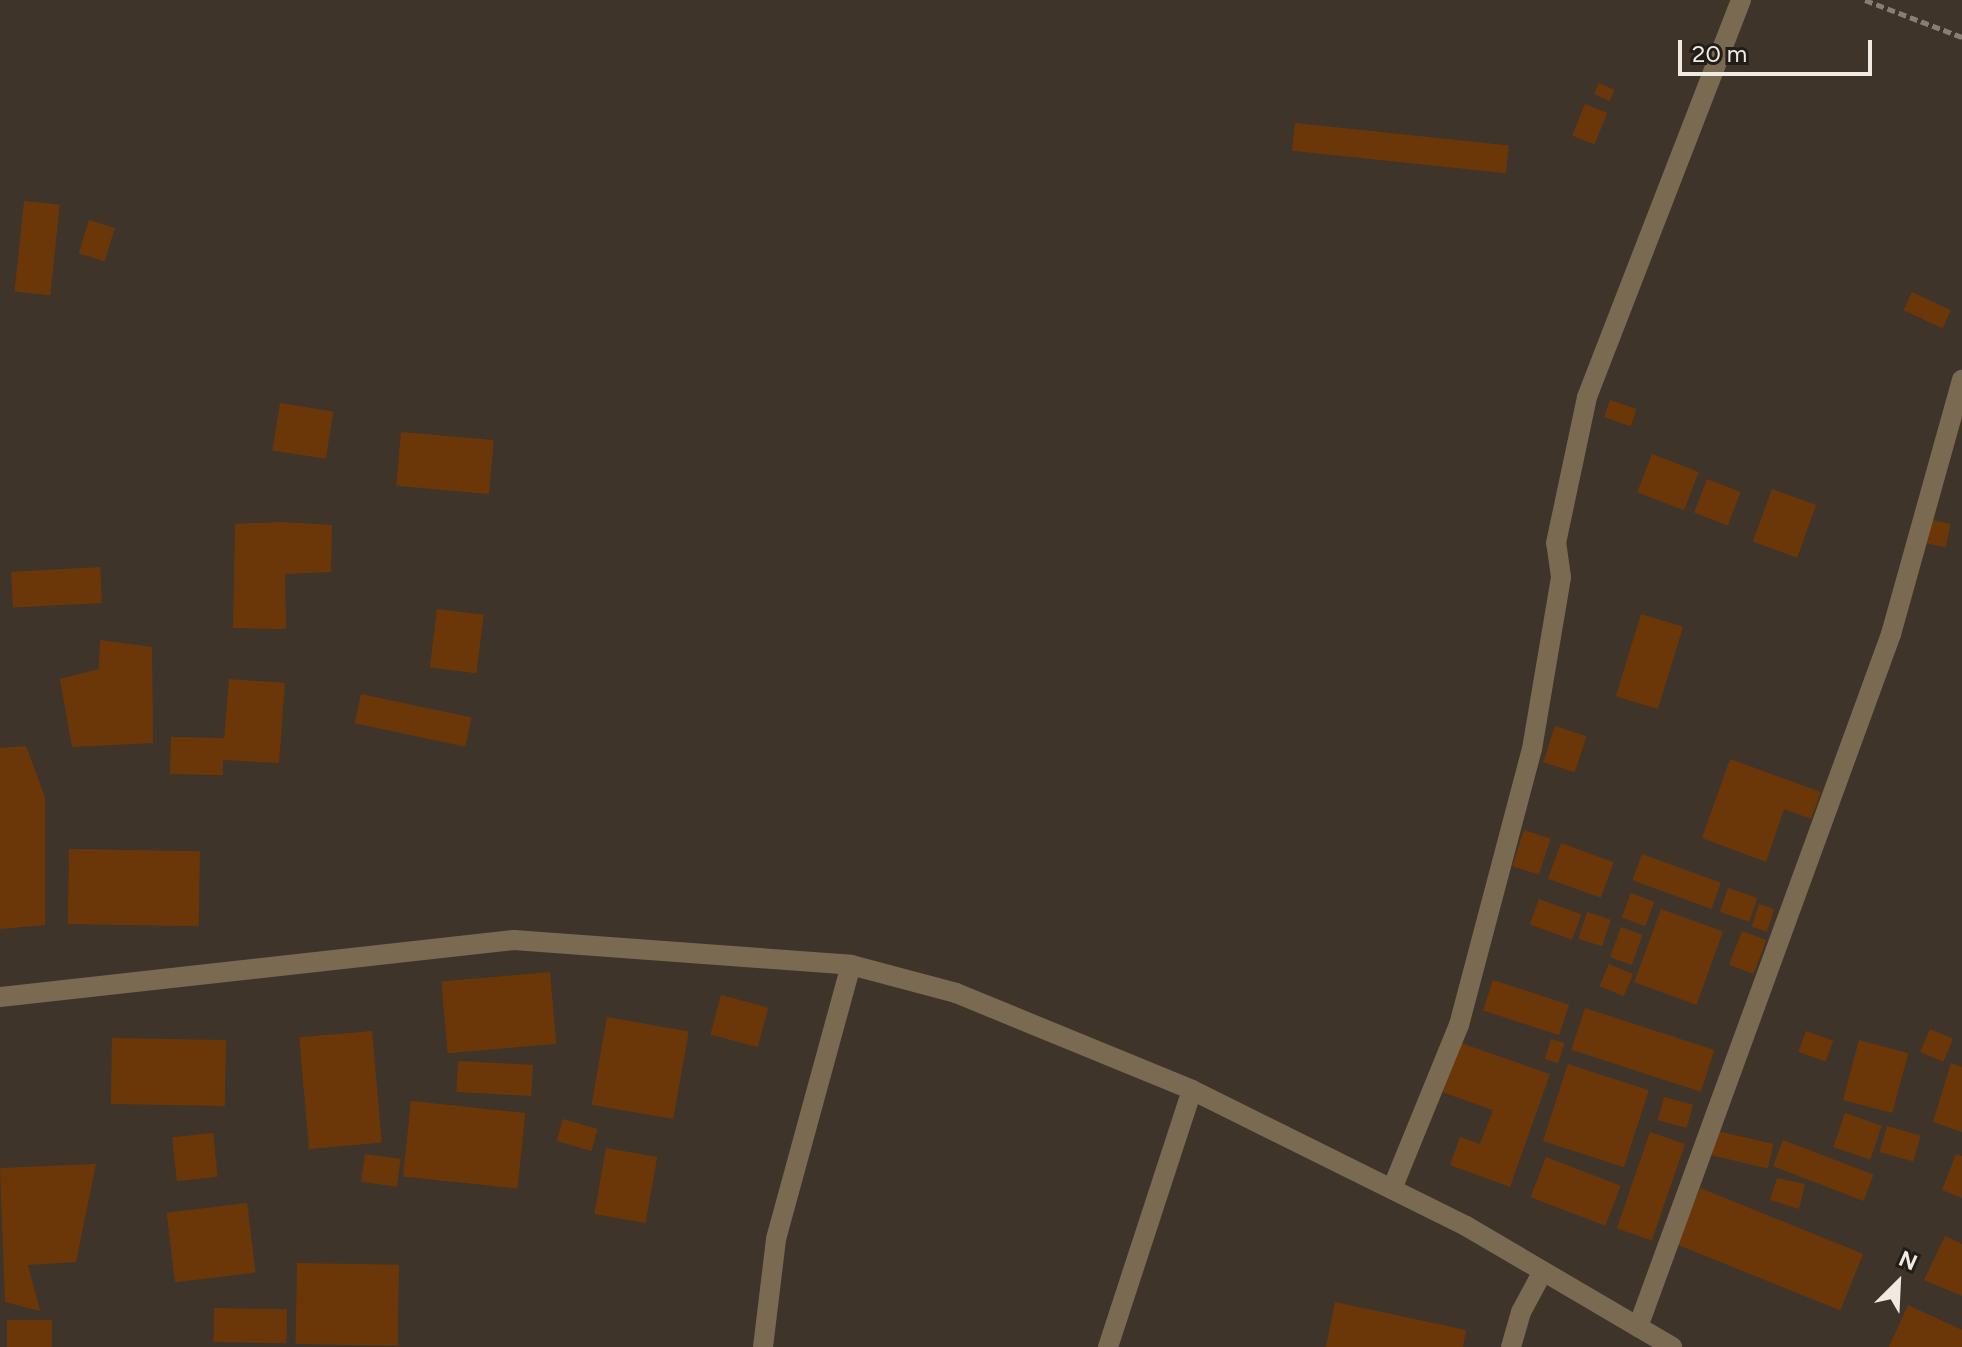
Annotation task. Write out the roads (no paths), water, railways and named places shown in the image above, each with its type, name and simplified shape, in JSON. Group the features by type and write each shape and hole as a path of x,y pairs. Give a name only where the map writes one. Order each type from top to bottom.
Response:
{"street":[{"path":"1392,1189 1459,1025 1532,749 1561,577 1556,543 1587,397 1741,0"},
{"path":"1638,1327 1891,634 1962,380"},
{"path":"0,997 514,940 851,965 956,993 1192,1090 1466,1226 1672,1347"},
{"path":"763,1347 776,1239 851,965"},
{"path":"1108,1347 1192,1090"},
{"path":"1511,1347 1521,1312 1542,1273"}]}
